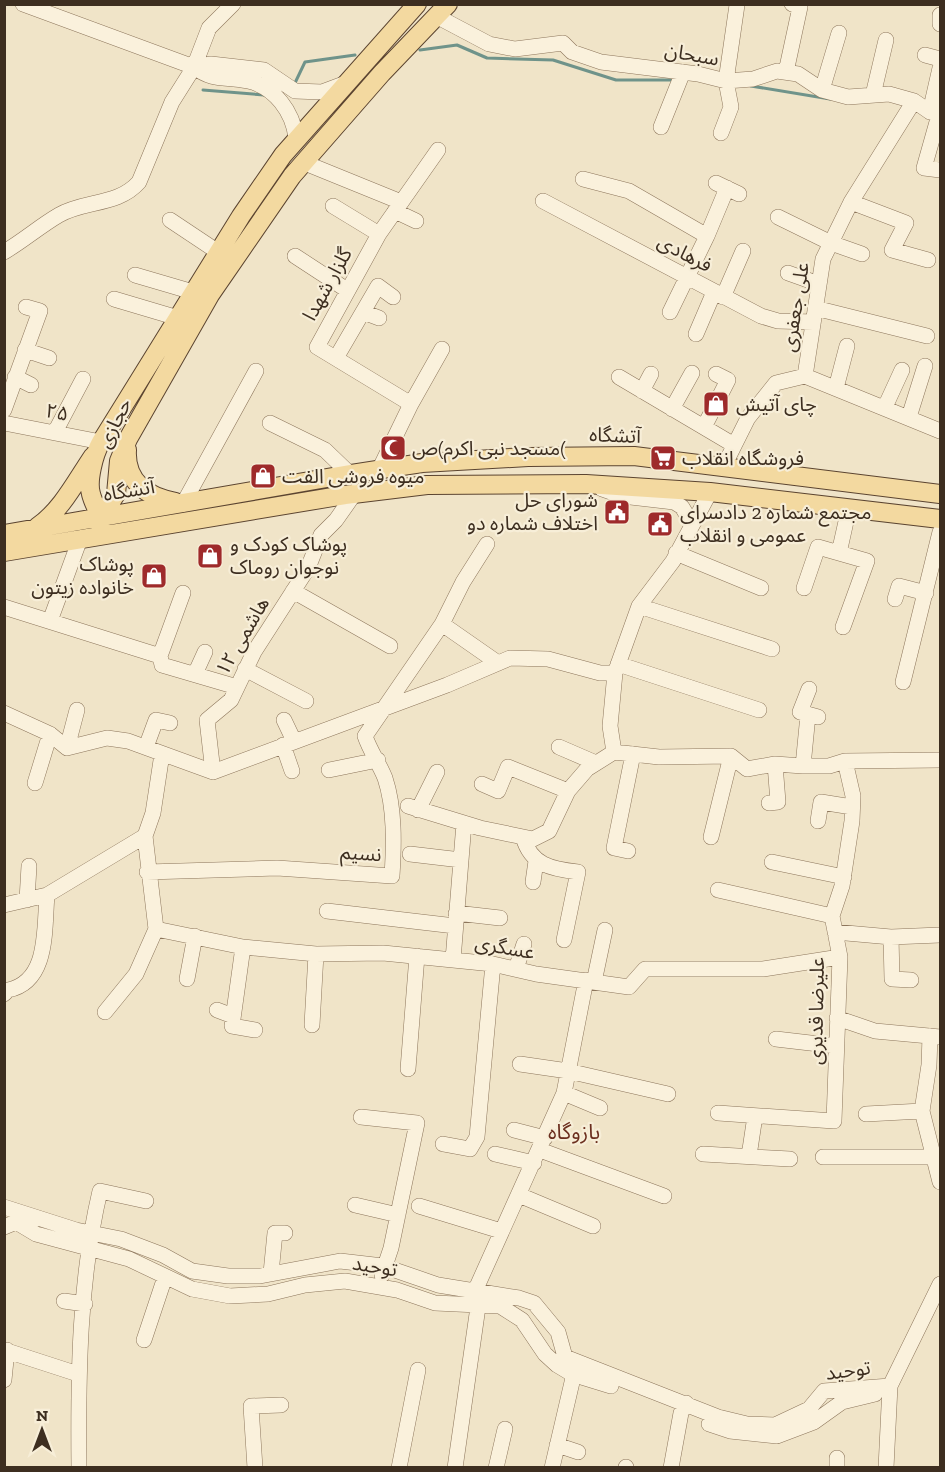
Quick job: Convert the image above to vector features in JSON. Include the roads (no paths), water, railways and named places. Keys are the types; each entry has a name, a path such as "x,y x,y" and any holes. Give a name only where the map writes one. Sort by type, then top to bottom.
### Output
{"main road":[{"name":"حجازی","path":"101,516 116,494 119,460 178,318 193,292 296,138 417,4"},
{"name":"حجازی","path":"101,516 90,493 97,449 153,376 292,176 382,73 443,10"},
{"path":"133,429 126,460 134,481 146,493 183,504"},
{"path":"34,529 47,520 61,504 97,449"},
{"name":"آتشگاه","path":"4,534 350,474 422,464 590,455 634,456 940,494"},
{"path":"666,491 673,462"},
{"name":"آتشگاه","path":"4,552 354,494 427,485 586,484 666,491 710,492 940,519"},
{"path":"101,516 103,535"}],"street":[{"path":"23,4 194,67 208,77 249,81 275,94 294,122 296,138"},
{"path":"4,252 61,214 117,198 132,190 140,182 172,102 194,67 209,28 233,4"},
{"path":"792,4 800,7 786,72 798,74 822,90 848,97 889,94 910,107 937,117"},
{"path":"721,133 731,107 726,81 737,5"},
{"name":"سبحان","path":"443,10 489,44 516,49 563,43 572,52 601,62 684,72 726,81 753,79 777,70 786,72"},
{"path":"940,15 940,24"},
{"path":"822,90 839,33"},
{"path":"873,95 886,40"},
{"path":"926,54 940,59"},
{"path":"194,67 212,64 264,70 295,91 322,92 346,83"},
{"path":"940,68 937,117 924,168 940,170"},
{"path":"661,127 684,72"},
{"name":"علی جعفری","path":"723,468 748,418 776,383 805,376 823,259 851,201 910,107"},
{"name":"گلزار شهدا","path":"411,404 317,347 379,234 438,150"},
{"path":"305,163 398,206 416,221"},
{"path":"583,179 629,191 706,236"},
{"path":"670,312 727,188"},
{"name":"فرهادی","path":"543,201 687,279 761,316 778,321 814,315 927,336"},
{"path":"851,201 906,224 891,250 928,260"},
{"path":"333,206 379,234"},
{"path":"778,217 831,243 862,254"},
{"path":"170,220 218,252"},
{"path":"696,334 743,251"},
{"path":"295,256 348,290"},
{"path":"788,273 819,284"},
{"path":"135,275 193,292"},
{"path":"336,358 378,285 393,297"},
{"path":"114,299 178,318"},
{"path":"4,410 40,310 26,307"},
{"path":"363,312 379,318"},
{"path":"836,388 847,346"},
{"path":"379,470 411,404 442,349"},
{"path":"25,350 49,358"},
{"path":"909,417 926,366"},
{"path":"885,407 902,370"},
{"path":"183,504 256,371"},
{"path":"672,409 692,373"},
{"path":"642,391 651,374"},
{"path":"704,427 728,380 716,374"},
{"path":"805,376 940,431"},
{"path":"15,377 31,385"},
{"path":"619,377 734,445"},
{"path":"55,432 83,379"},
{"name":"۲۵","path":"4,423 55,432 97,449"},
{"path":"270,423 325,450 350,474"},
{"path":"586,484 622,495 674,502 682,507 692,524"},
{"path":"614,752 610,726 616,668 639,606 673,561 710,492"},
{"name":"۱۲ هاشمی","path":"213,772 207,720 231,700 245,669 308,568 321,535 336,520 354,494"},
{"path":"839,553 849,508"},
{"path":"903,682 940,532"},
{"path":"50,621 80,539"},
{"path":"385,707 442,624 487,544"},
{"path":"804,588 818,547 867,561 843,627"},
{"path":"676,553 761,588"},
{"path":"895,599 899,586 926,593"},
{"path":"293,591 390,646"},
{"path":"183,593 160,656 162,665 237,687"},
{"path":"639,606 772,649"},
{"path":"4,607 160,656"},
{"path":"442,624 498,663"},
{"path":"195,674 205,652"},
{"path":"67,748 107,738 146,747 213,772 510,658 548,659 600,673 616,668 759,710"},
{"path":"245,669 306,701"},
{"path":"803,766 813,716 800,712 809,690"},
{"name":"نسیم","path":"147,872 277,868 392,876 393,851 386,780 365,736 385,707"},
{"path":"67,748 77,710"},
{"path":"4,713 50,734 67,748"},
{"path":"146,747 156,720 170,723"},
{"path":"284,720 292,771"},
{"path":"35,783 50,734"},
{"path":"559,747 596,763"},
{"path":"437,772 413,808 533,839 549,831 568,791 587,769 614,752 659,757 731,756 747,768 775,764 829,766 845,761 940,760"},
{"path":"105,1012 136,974 156,929 147,872 145,836 153,813 162,754"},
{"path":"628,851 614,848 633,754"},
{"path":"711,837 731,756"},
{"path":"329,770 378,760"},
{"name":"علیرضا قدیری","path":"755,1116 834,1121 840,957 832,916 844,877 852,807 845,761"},
{"path":"769,803 778,802 775,764"},
{"path":"482,784 498,791 508,767 568,791"},
{"path":"818,821 821,802 852,807"},
{"path":"453,960 464,823"},
{"path":"4,905 47,896 145,836"},
{"path":"524,837 527,852 536,861 563,870 578,872 564,940"},
{"path":"410,854 461,860"},
{"path":"533,882 536,861"},
{"path":"772,862 844,877"},
{"path":"27,900 29,866"},
{"path":"718,890 832,916"},
{"path":"4,994 8,990 20,987 34,976 39,962 47,896"},
{"path":"327,911 456,920 500,918"},
{"name":"عسگری","path":"156,929 243,947 316,954 383,953 417,956 493,964 629,987 645,969 763,969 840,957"},
{"path":"455,1467 478,1307 474,1292 564,1094 590,981 605,930"},
{"path":"835,932 891,937 940,935"},
{"path":"188,979 195,936"},
{"path":"891,937 892,979 911,980"},
{"path":"516,969 524,944"},
{"path":"243,947 232,1026 255,1030"},
{"path":"312,1024 316,954"},
{"path":"408,1069 417,956"},
{"path":"443,1144 470,1149 477,1137 493,964"},
{"path":"217,1010 233,1016"},
{"path":"837,1018 875,1031 935,1036 922,1111 933,1135 933,1157 940,1182"},
{"path":"776,1040 836,1046"},
{"path":"520,1064 568,1071 668,1094"},
{"path":"564,1094 600,1108"},
{"path":"866,1114 922,1111"},
{"path":"718,1113 755,1116 749,1156"},
{"path":"361,1117 417,1123 391,1248 384,1266 380,1287"},
{"path":"514,1130 540,1150 664,1196"},
{"path":"495,1154 540,1150"},
{"path":"703,1154 790,1159"},
{"path":"823,1157 933,1157"},
{"path":"78,1467 78,1374 90,1240 100,1191 146,1201"},
{"path":"519,1195 593,1226"},
{"path":"356,1205 398,1215"},
{"path":"419,1206 501,1230"},
{"name":"توحید","path":"4,1207 90,1240 192,1289 230,1296 268,1294 305,1285 345,1281 380,1287 435,1303 478,1307 500,1306 522,1320 545,1354 610,1385 684,1408 730,1431 776,1430 812,1415 824,1391 890,1386"},
{"name":"توحید","path":"5,1227 16,1222 36,1234 90,1240 121,1239 153,1251 192,1271 228,1276 271,1274 340,1261 384,1266 392,1271 438,1285 534,1303 558,1332 565,1357 575,1368"},
{"path":"271,1274 274,1233 285,1233"},
{"path":"148,1268 153,1251"},
{"path":"144,1340 165,1277"},
{"path":"886,1467 890,1386 940,1284"},
{"path":"64,1301 85,1304"},
{"path":"4,1380 6,1350 78,1374"},
{"path":"552,1467 575,1368"},
{"path":"399,1467 418,1370"},
{"path":"255,1467 251,1406 281,1405"},
{"path":"671,1467 684,1408"},
{"path":"496,1467 505,1429"},
{"path":"557,1444 578,1452"}],"waterway":[{"path":"420,50 457,45 487,58 553,60 616,80 676,80"},
{"path":"294,85 305,62 355,55"},
{"path":"751,86 830,99"},
{"path":"203,90 264,95"}],"place":[{"name":"چای آتیش","path":"716,404"},
{"name":"مسجد نبی اکرم)ص(","path":"393,448"},
{"name":"فروشگاه انقلاب","path":"663,458"},
{"name":"میوه فروشی الفت","path":"263,476"},
{"name":"شورای حل اختلاف شماره دو","path":"617,512"},
{"name":"مجتمع شماره 2 دادسرای عمومی و انقلاب","path":"660,524"},
{"name":"پوشاک کودک و نوجوان روماک","path":"210,556"},
{"name":"پوشاک خانواده زیتون","path":"154,576"}],"district":[{"name":"بازوگاه","path":"574,1132"}]}
